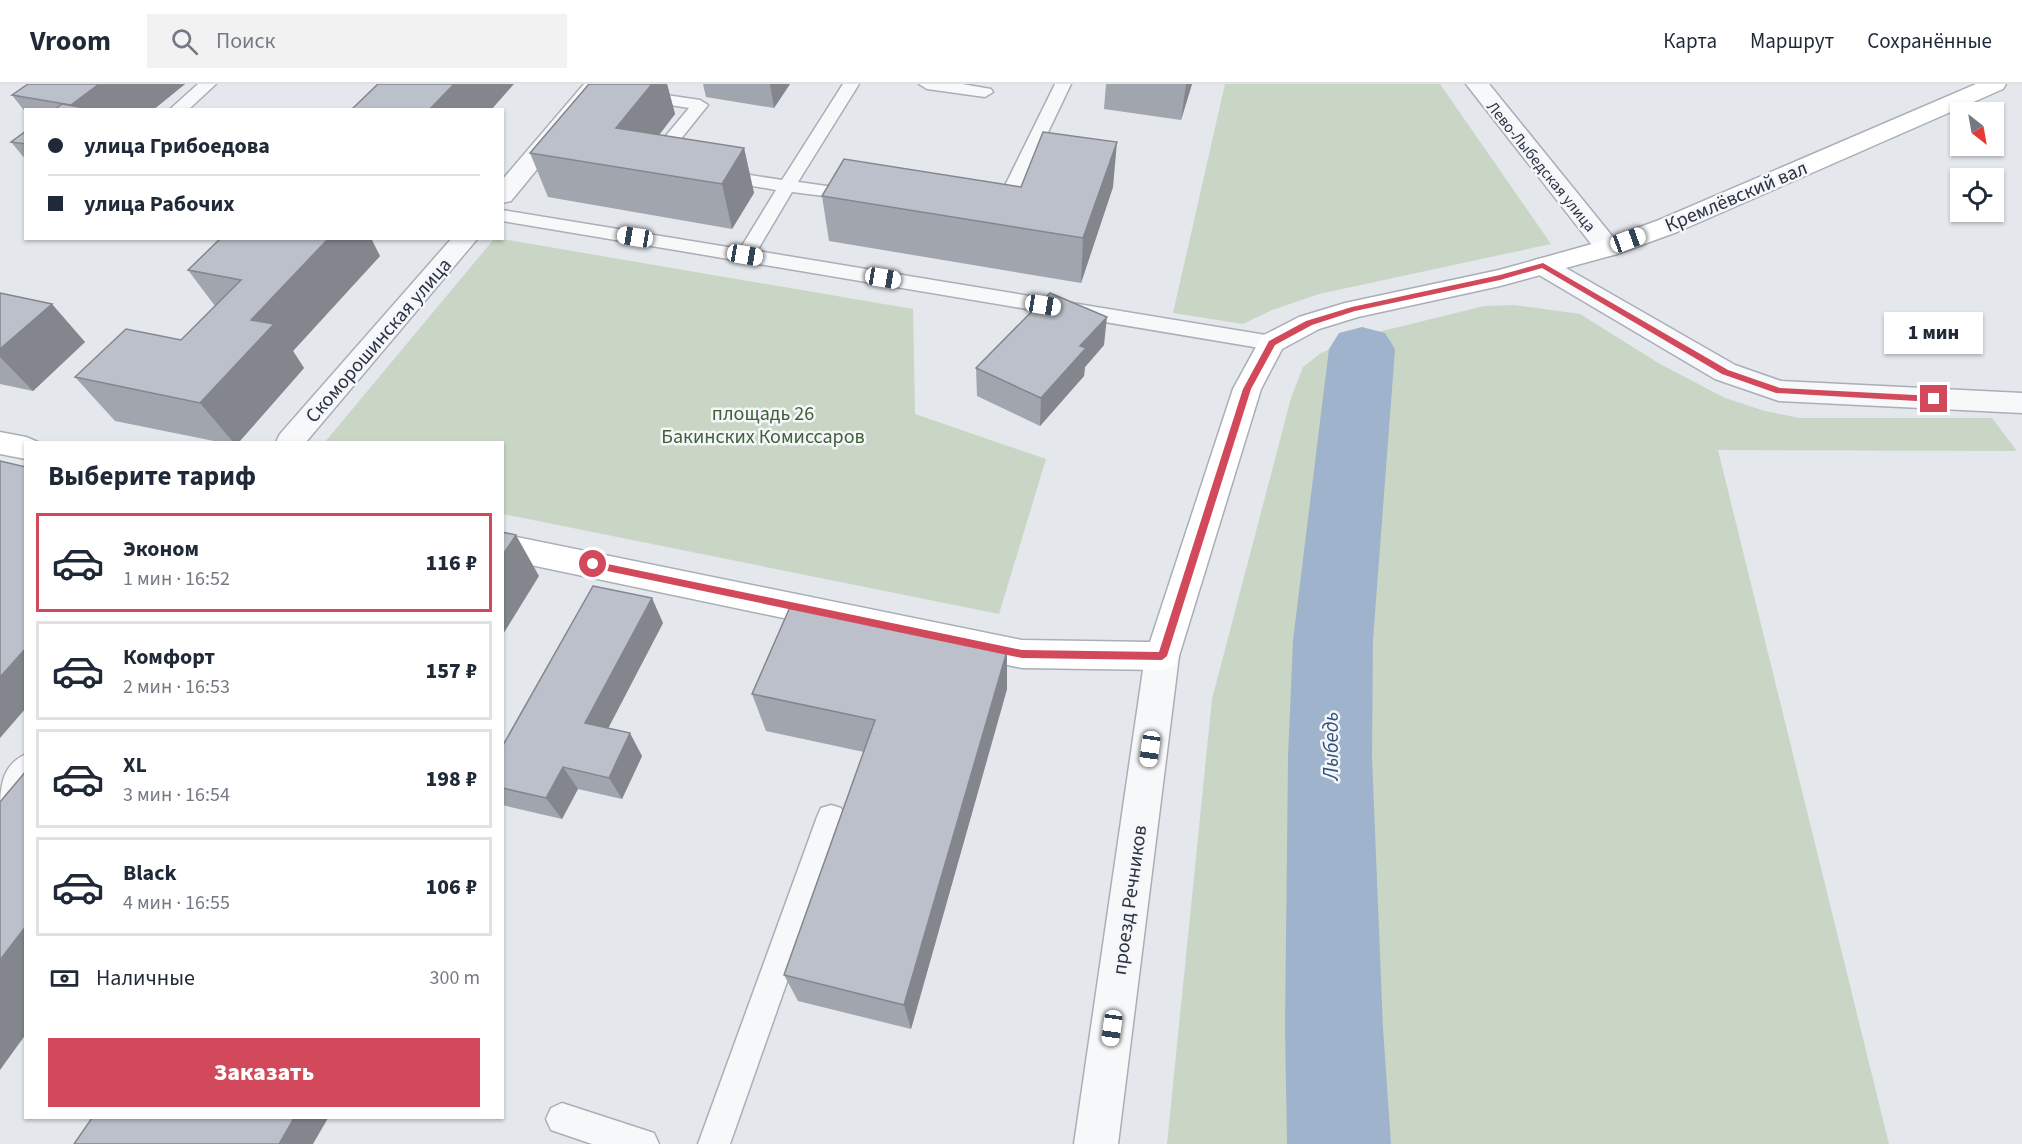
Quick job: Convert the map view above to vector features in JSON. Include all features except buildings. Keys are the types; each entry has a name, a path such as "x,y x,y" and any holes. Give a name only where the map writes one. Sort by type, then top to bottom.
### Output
{"main road":[{"name":"Кремлёвский вал","path":"1272,343 1309,323 1354,309 1500,278 1608,248 1668,226 1995,84"},
{"path":"504,546 1022,654 1162,656 1247,389 1272,343"},
{"path":"0,443 24,448"}],"street":[{"name":"Лево-Лыбедская улица","path":"1477,84 1608,248"},
{"path":"504,194 607,90"},
{"name":"Скоморошинская улица","path":"292,441 464,240"},
{"path":"1543,266 1725,372 1779,391 2022,403"},
{"name":"проезд Речников","path":"1096,1144 1162,656"},
{"path":"0,802 24,772"}],"lane":[{"path":"179,108 208,84"},
{"path":"745,255 851,84"},
{"path":"927,84 985,92"},
{"path":"977,211 1001,214 1063,84"},
{"path":"607,90 700,105 651,165 674,168"},
{"path":"696,172 871,197"},
{"path":"504,214 1272,343"},
{"path":"714,1144 831,816"},
{"path":"562,1119 643,1144"}],"green space":[{"path":"1225,84 1440,84 1551,244 1319,294 1272,310 1243,324 1173,313"},
{"name":"площадь 26 Бакинских Комиссаров","path":"504,239 913,309 915,414 1046,459 999,614 504,514 504,441 326,441 493,240"},
{"path":"1514,305 1580,314 1660,364 1725,398 1765,411 1800,418 1992,418 2017,451 1718,450 1889,1144 1167,1144 1212,699 1291,398 1303,367 1321,353 1358,337 1484,306"}],"waterway":[{"name":"Лыбедь","path":"1339,1144 1334,1028 1330,757 1333,640 1362,349"}],"route":[{"path":"593,564 1022,654 1162,656 1247,389 1272,343 1309,323 1354,309 1500,278 1543,266 1725,372 1779,391 1934,399"}]}
